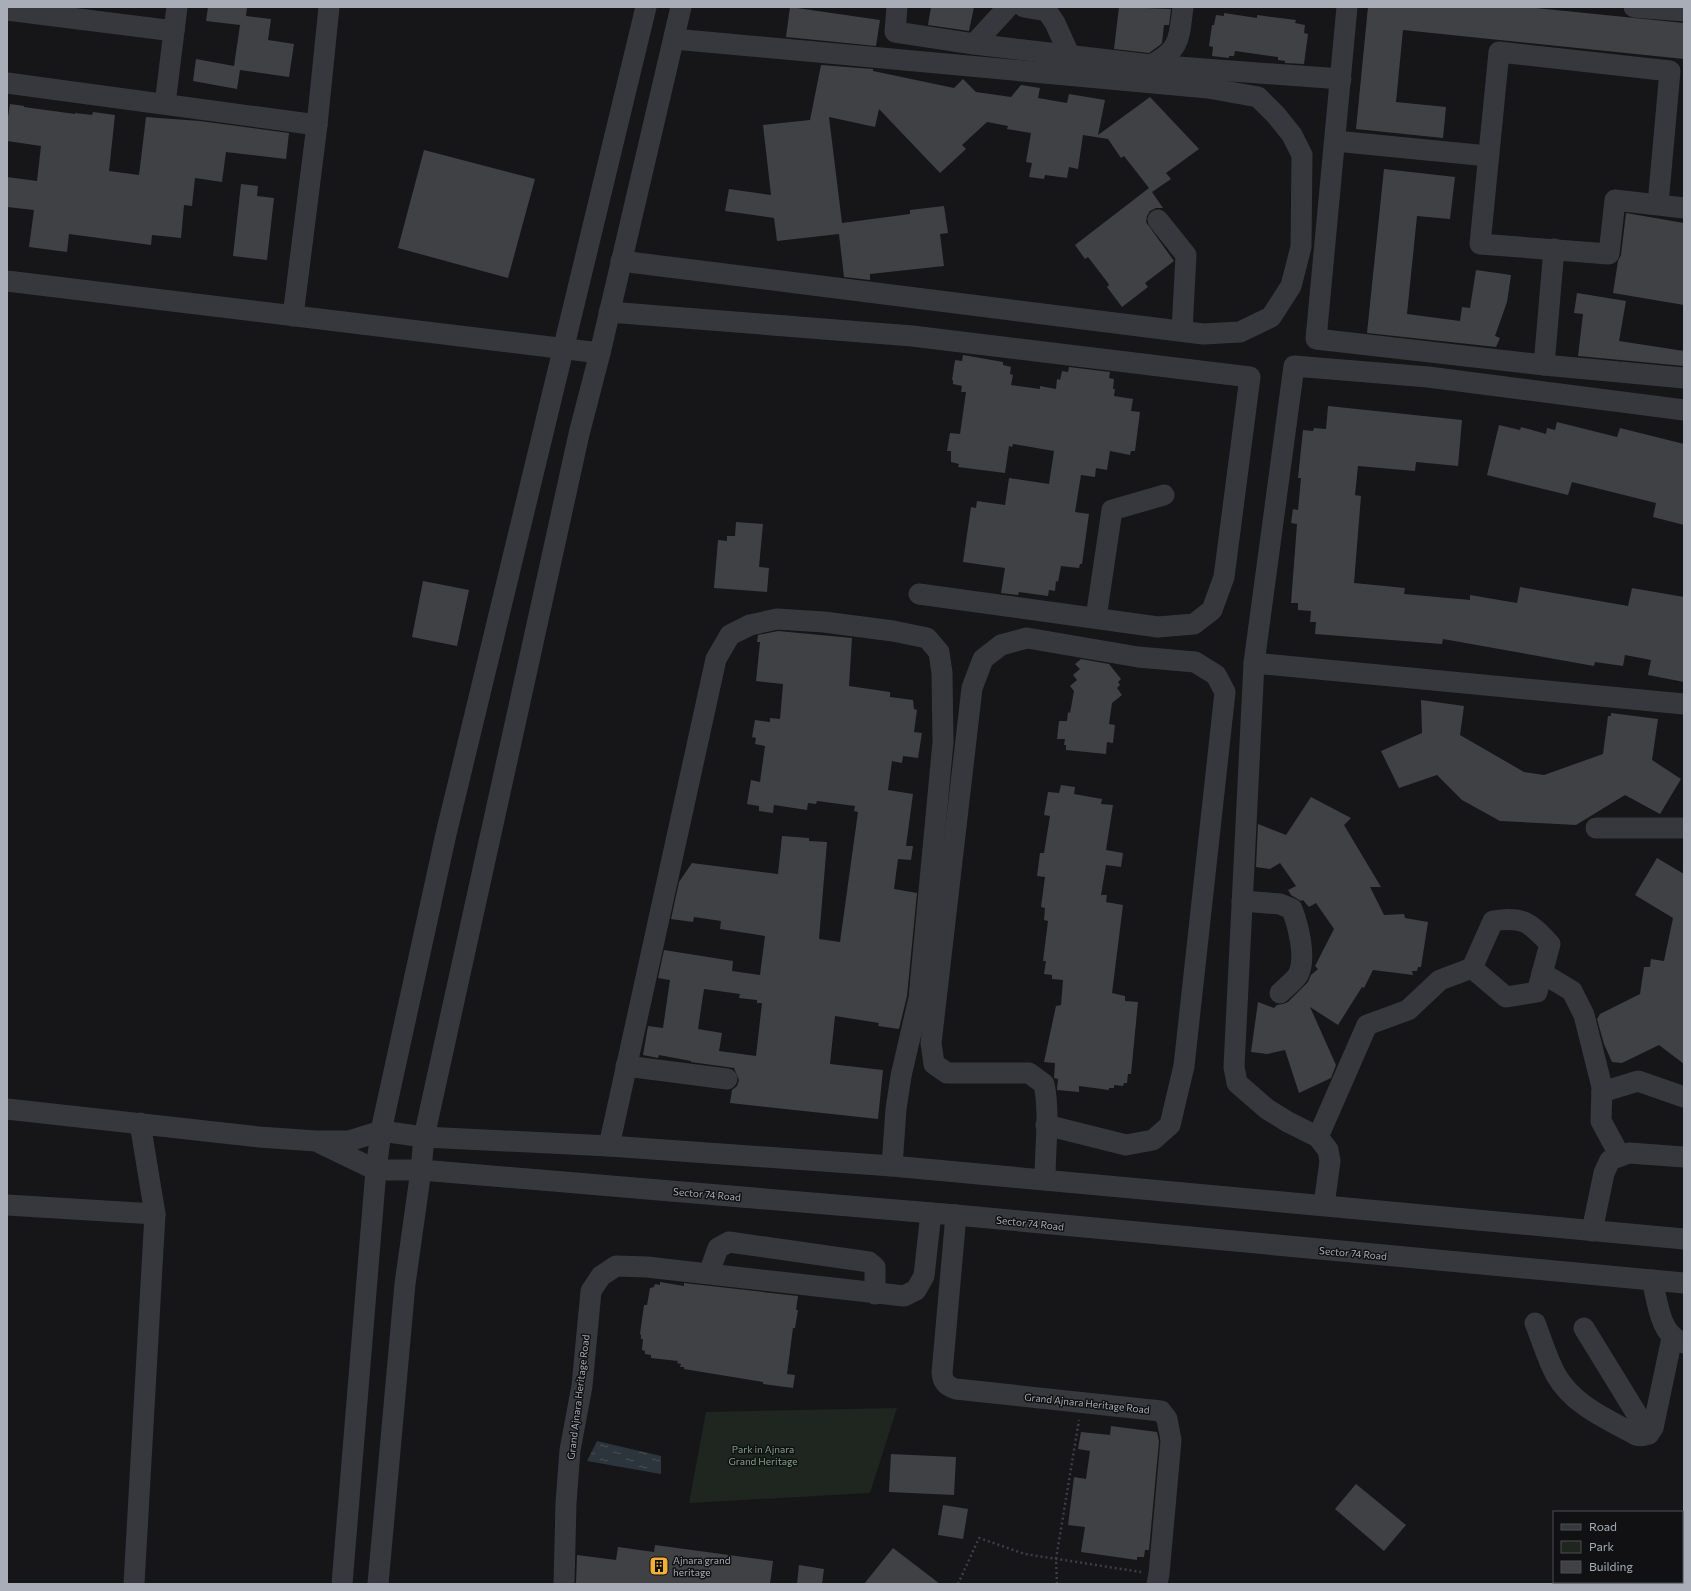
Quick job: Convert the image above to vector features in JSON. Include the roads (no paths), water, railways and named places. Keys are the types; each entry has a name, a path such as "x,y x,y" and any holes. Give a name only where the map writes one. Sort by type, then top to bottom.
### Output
{"street":[{"path":"165,104 177,7"},
{"path":"293,316 317,125 329,7"},
{"path":"342,1584 376,1170 381,1131 392,1072 446,834 646,7"},
{"path":"378,1584 405,1284 421,1170 424,1137 579,434 600,353 681,7"},
{"path":"897,7 895,32 974,44 1151,65 1341,79"},
{"path":"974,44 1008,7"},
{"path":"1024,7 1047,10 1055,22 1070,56"},
{"path":"1151,65 1165,58 1174,49 1179,39 1183,7"},
{"path":"1347,7 1316,339 1544,365 1684,378"},
{"path":"1634,7 1684,11"},
{"path":"7,10 174,31"},
{"path":"621,261 1203,334 1240,332 1271,318 1291,286 1301,247 1302,155 1292,135 1276,115 1258,97 1201,87 674,39"},
{"path":"1658,204 1670,71 1499,52 1480,244 1609,254 1615,200 1684,208"},
{"path":"7,83 317,125"},
{"path":"1335,141 1488,156"},
{"path":"1158,220 1186,255 1182,331"},
{"path":"1544,365 1554,249"},
{"path":"7,281 600,353"},
{"path":"609,312 912,336 1250,377 1224,577 1212,610 1194,624 1158,626 919,594"},
{"path":"1324,1205 1330,1161 1328,1150 1318,1137 1288,1122 1267,1109 1238,1083 1234,1067 1254,663 1294,366 1428,377 1684,410"},
{"path":"1096,618 1112,510 1164,495"},
{"path":"609,1146 716,659 730,635 750,625 777,619 824,622 885,630 927,638 939,652 942,673 943,742 919,998 898,1096 892,1166"},
{"path":"1045,1179 1046,1125 1047,1098 1044,1084 1029,1073 947,1073 934,1064 932,1043 972,688 983,660 1000,645 1027,638 1138,657 1195,662 1216,675 1224,692 1184,1066 1170,1125 1153,1140 1126,1144 1046,1125"},
{"path":"1254,663 1684,704"},
{"path":"1596,828 1684,828"},
{"path":"1242,901 1280,904 1292,909 1299,935 1301,960 1298,974 1280,993"},
{"path":"1318,1137 1367,1025 1408,1010 1440,980 1472,968 1493,921 1510,918 1532,925 1550,944 1537,992 1506,996 1472,968"},
{"path":"1542,973 1572,991 1584,1014 1602,1092 1601,1122 1620,1156"},
{"path":"626,1066 727,1079"},
{"path":"1602,1092 1638,1081 1684,1097"},
{"path":"7,1109 259,1137 316,1141 349,1141 381,1131 424,1137 609,1146 892,1166 1684,1239"},
{"path":"134,1584 155,1214 140,1123"},
{"path":"316,1141 376,1170"},
{"path":"1592,1231 1604,1173 1610,1160 1629,1153 1684,1157"},
{"name":"Sector 74 Road","path":"376,1170 421,1170 931,1213 1684,1283"},
{"path":"7,1205 155,1214"},
{"name":"Grand Ajnara Heritage Road","path":"564,1584 566,1503 570,1450 582,1386 591,1291 600,1276 616,1266 647,1267 709,1273 874,1294 904,1296 916,1290 924,1276 931,1213"},
{"name":"Grand Ajnara Heritage Road","path":"956,1216 942,1380 946,1384 956,1389 1161,1411 1167,1419 1172,1440 1158,1579"},
{"path":"709,1273 718,1248 728,1242 869,1262 875,1267 874,1294"},
{"path":"924,1276 950,1279"},
{"path":"1535,1323 1556,1375 1575,1399 1595,1414 1636,1435 1642,1436 1649,1434 1653,1428 1678,1340 1664,1328 1652,1280"},
{"path":"1584,1328 1649,1434"}],"water":[{"path":"597,1441 661,1456 661,1474 587,1461"}],"place":[{"name":"Ajnara grand heritage","path":"659,1566"}],"park label":[{"name":"Park in Ajnara Grand Heritage","path":"763,1454"}]}
